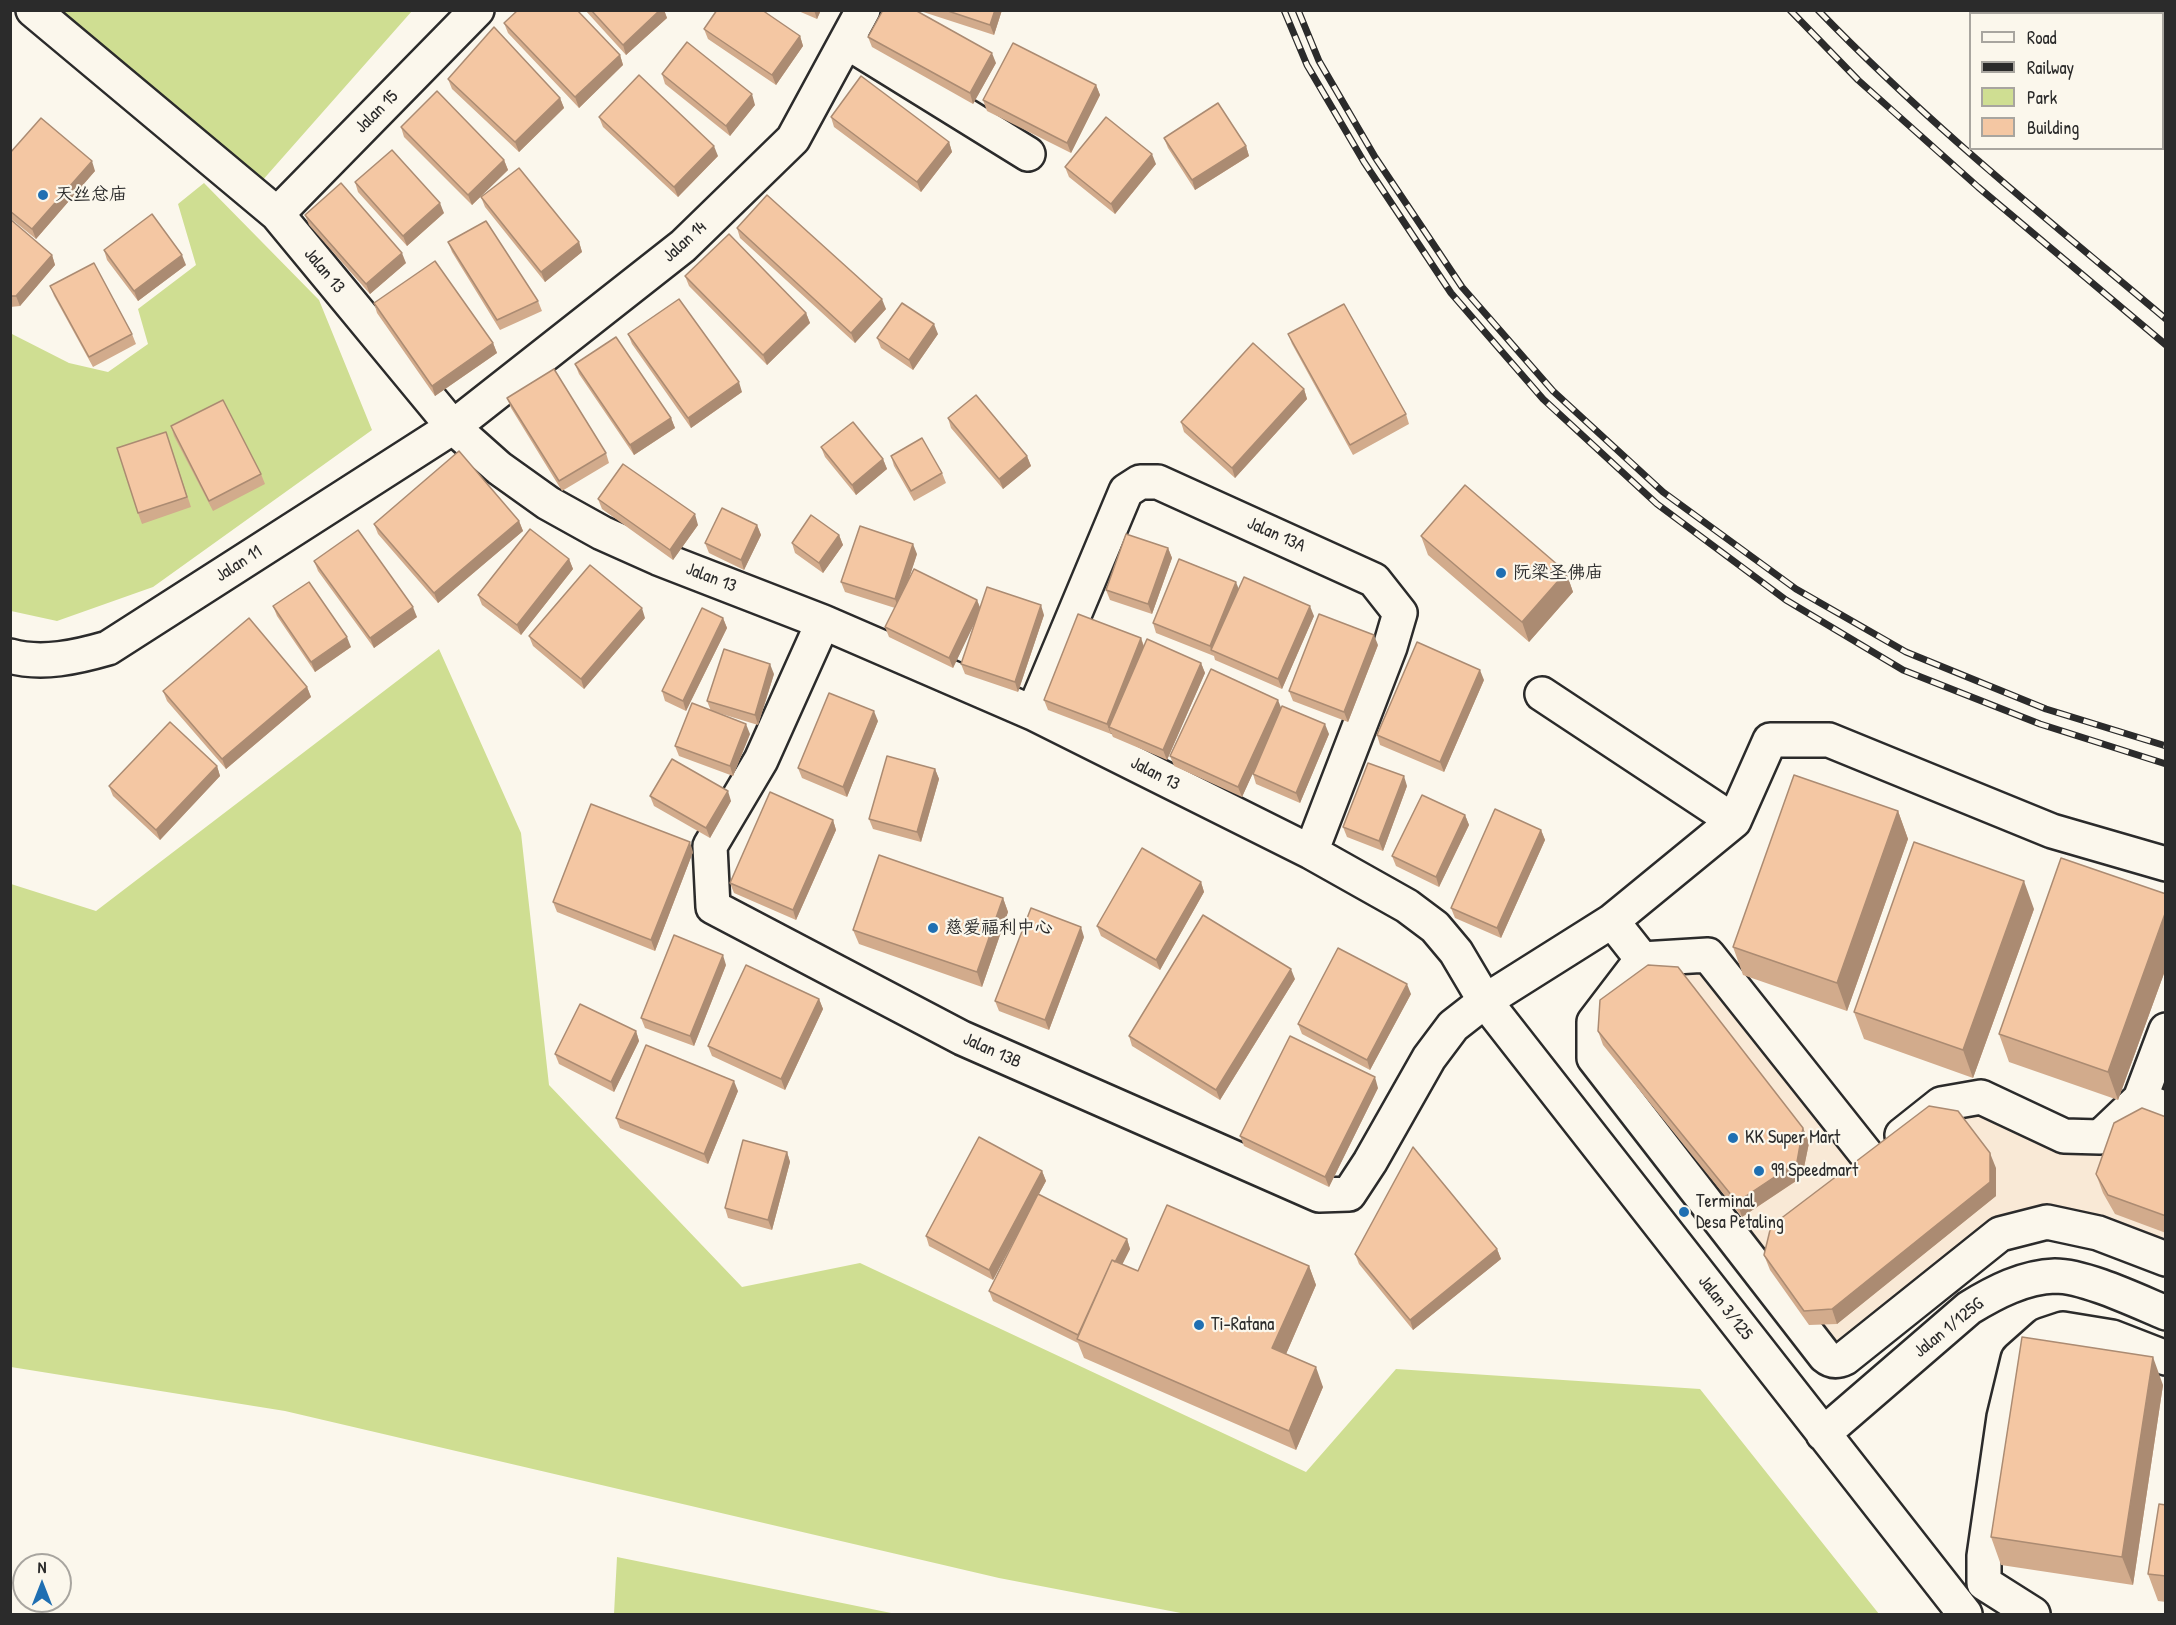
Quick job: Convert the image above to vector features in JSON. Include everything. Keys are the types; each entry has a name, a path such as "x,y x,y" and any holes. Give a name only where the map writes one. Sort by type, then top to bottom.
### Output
{"street":[{"name":"Jalan 13","path":"33,10 277,214 453,427 499,468 548,503 658,558 823,622 1033,713 1311,852 1407,906 1435,927 1456,952 1485,1001"},
{"name":"Jalan 15","path":"277,214 477,10"},
{"name":"Jalan 14","path":"453,427 683,246 793,139 863,10"},
{"path":"847,42 1028,154"},
{"name":"Jalan 11","path":"10,656 54,660 82,656 108,648 453,427"},
{"name":"Jalan 13A","path":"1033,713 1126,491 1140,482 1158,482 1374,580 1400,613 1390,647 1311,852"},
{"name":"Jalan 13B","path":"823,622 761,760 710,846 713,907 962,1038 1319,1195 1349,1194 1370,1162 1429,1058 1453,1026 1485,1001"},
{"path":"1542,694 1734,820"},
{"path":"1485,1001 1612,921 1734,820 1770,740 1829,740 2052,831 2166,864"},
{"path":"1612,921 1642,959"},
{"path":"1870,1159 1708,955 1642,959 1594,1022 1594,1058 1825,1356 1831,1360 1838,1362 1845,1359 2000,1234 2047,1222 2098,1233 2166,1259"},
{"name":"Jalan 3/125","path":"1485,1001 1965,1614"},
{"path":"1844,1180 1941,1104 1981,1096 2064,1136 2100,1137 2153,1104 2166,1030"},
{"path":"1746,1255 1773,1234"},
{"name":"Jalan 1/125G","path":"1823,1434 1969,1308 1993,1293 2023,1282 2056,1276 2091,1283 2166,1313"},
{"path":"2033,1614 1984,1583 1984,1556 2003,1429 2018,1359 2045,1335 2063,1329 2112,1337 2166,1358"}],"shaded area":[{"path":"2165,11 2165,106 2164,12 2050,12"},
{"path":"1703,967 1864,1170 1942,1111 1981,1107 2062,1147 2165,1122 2165,1248 2048,1212 1836,1353 1600,1056 1641,971"}],"green space":[{"path":"61,11 412,11 261,182"},
{"path":"204,183 319,300 372,430 153,587 57,621 11,611 10,333 69,363 108,372 148,344 138,309 196,265 178,204"},
{"path":"439,649 521,833 549,1085 742,1287 860,1263 1306,1472 1396,1369 1700,1389 1879,1614 1186,1614 999,1578 285,1411 11,1367 11,884 96,911"},
{"path":"617,1557 896,1614 614,1614"}],"building":[{"path":"518,10 577,10 620,55 575,97 504,23"},
{"path":"591,10 660,10 623,45"},
{"path":"717,10 762,10 800,36 772,75 704,29"},
{"path":"883,10 915,10 992,53 970,93 868,37"},
{"path":"945,10 995,10 990,25"},
{"path":"494,27 560,98 515,142 448,79"},
{"path":"687,42 752,94 726,126 662,74"},
{"path":"1013,43 1096,85 1067,143 983,100"},
{"path":"639,75 714,146 674,187 599,117"},
{"path":"861,76 949,142 917,182 831,117"},
{"path":"437,91 504,160 468,195 401,127"},
{"path":"1218,103 1246,146 1192,180 1164,138"},
{"path":"1106,117 1152,154 1111,204 1065,167"},
{"name":"天丝总庙","path":"41,118 92,161 32,229 10,211 10,153"},
{"path":"392,150 440,203 403,236 355,182"},
{"path":"519,168 579,242 541,272 481,197"},
{"path":"341,183 402,253 366,284 305,215"},
{"path":"767,195 882,299 851,333 737,228"},
{"path":"152,214 182,255 134,291 104,250"},
{"path":"10,219 52,255 16,296 10,296"},
{"path":"486,221 538,301 497,320 448,242"},
{"path":"729,234 806,313 763,355 685,276"},
{"path":"435,261 493,343 432,386 374,303"},
{"path":"94,263 132,334 89,357 50,286"},
{"path":"679,299 739,382 688,418 628,334"},
{"path":"902,303 934,324 909,360 877,338"},
{"path":"1344,304 1406,414 1350,445 1288,334"},
{"path":"616,337 671,418 630,445 575,364"},
{"path":"1253,343 1304,389 1232,468 1181,422"},
{"path":"554,369 606,453 559,481 507,398"},
{"path":"976,395 1027,456 999,479 948,418"},
{"path":"223,400 261,474 209,501 171,426"},
{"path":"853,422 883,459 852,485 821,447"},
{"path":"166,432 187,497 138,513 117,448"},
{"path":"922,438 942,473 911,491 891,456"},
{"path":"459,451 519,521 434,593 374,524"},
{"path":"623,464 695,514 670,550 598,499"},
{"name":"阮梁圣佛庙","path":"1465,485 1566,572 1522,622 1421,536"},
{"path":"722,508 757,525 741,560 705,543"},
{"path":"811,515 839,535 819,563 792,543"},
{"path":"860,526 913,544 895,599 841,582"},
{"path":"530,529 569,559 517,625 478,595"},
{"path":"358,530 413,607 370,638 314,561"},
{"path":"1126,534 1168,548 1148,604 1106,590"},
{"path":"1179,559 1236,582 1210,646 1153,623"},
{"path":"590,565 642,608 581,679 529,636"},
{"path":"914,569 977,600 949,658 885,627"},
{"path":"1244,577 1310,606 1278,679 1211,650"},
{"path":"309,582 347,637 311,662 273,606"},
{"path":"987,587 1041,605 1015,682 961,664"},
{"path":"702,608 723,618 683,701 662,691"},
{"path":"1078,614 1141,638 1107,724 1044,700"},
{"path":"1319,614 1374,635 1344,712 1289,691"},
{"path":"249,618 307,687 222,759 163,691"},
{"path":"1147,639 1201,663 1163,750 1109,727"},
{"path":"1417,642 1480,670 1440,762 1377,735"},
{"path":"724,649 770,664 755,715 707,701"},
{"path":"1211,669 1278,700 1238,787 1170,756"},
{"path":"829,693 874,711 843,787 798,768"},
{"path":"692,703 746,724 730,766 675,746"},
{"path":"1282,706 1325,724 1296,793 1253,774"},
{"path":"170,722 217,766 156,830 109,786"},
{"path":"887,756 935,769 917,832 869,819"},
{"path":"672,759 728,791 706,828 650,796"},
{"path":"1368,763 1404,776 1379,841 1343,827"},
{"path":"1794,775 1898,811 1837,983 1733,947"},
{"path":"770,792 833,820 793,910 730,883"},
{"path":"1422,795 1465,815 1436,877 1392,856"},
{"path":"591,804 690,842 651,940 553,902"},
{"path":"1495,809 1541,830 1497,928 1451,908"},
{"path":"1914,842 2024,881 1963,1050 1854,1012"},
{"path":"1142,848 1201,882 1156,960 1097,926"},
{"name":"慈爱福利中心","path":"879,855 1003,898 977,972 853,930"},
{"path":"2061,858 2166,894 2166,911 2108,1072 1999,1034"},
{"path":"1031,908 1081,927 1045,1020 995,1001"},
{"path":"1203,915 1291,969 1216,1090 1129,1036"},
{"path":"674,935 723,955 690,1036 641,1018"},
{"path":"1338,948 1407,984 1367,1060 1298,1024"},
{"path":"746,965 819,999 781,1079 708,1046"},
{"path":"1648,965 1678,967 1803,1128 1797,1162 1737,1202 1598,1031 1600,1000"},
{"path":"580,1004 636,1031 611,1082 555,1054"},
{"path":"1290,1036 1375,1077 1325,1177 1240,1136"},
{"path":"646,1045 734,1081 704,1154 616,1118"},
{"path":"1929,1106 1958,1111 1990,1153 1990,1182 1832,1309 1804,1311 1764,1255 1771,1226"},
{"path":"2142,1108 2166,1117 2166,1216 2108,1195 2096,1174 2114,1123"},
{"path":"979,1137 1042,1171 989,1270 926,1236"},
{"path":"743,1140 787,1152 768,1220 725,1208"},
{"path":"1413,1147 1497,1249 1410,1320 1355,1254"},
{"path":"1038,1194 1127,1239 1115,1262 1112,1260 1078,1335 989,1291"},
{"name":"Ti-Ratana","path":"1167,1205 1309,1266 1272,1348 1316,1367 1289,1431 1077,1339 1112,1260 1138,1271"},
{"path":"2022,1337 2153,1357 2122,1557 1991,1537"},
{"path":"2159,1504 2166,1505 2166,1576 2148,1574"}],"railway":[{"path":"1284,10 1307,65 1364,162 1451,293 1543,399 1657,504 1786,600 1903,670 2040,724 2166,764"},
{"path":"1298,10 1319,61 1375,157 1462,287 1553,391 1663,492 1796,589 1906,652 2046,709 2166,746"},
{"path":"1790,10 1858,80 1978,187 2166,345"},
{"path":"1818,10 1944,131 2166,319"}],"place":[{"name":"天丝总庙","path":"43,195"},
{"name":"阮梁圣佛庙","path":"1501,573"},
{"name":"慈爱福利中心","path":"933,928"},
{"name":"KK Super Mart","path":"1733,1138"},
{"name":"99 Speedmart","path":"1759,1171"},
{"name":"Terminal Desa Petaling","path":"1684,1212"},
{"name":"Ti-Ratana","path":"1199,1325"}]}
